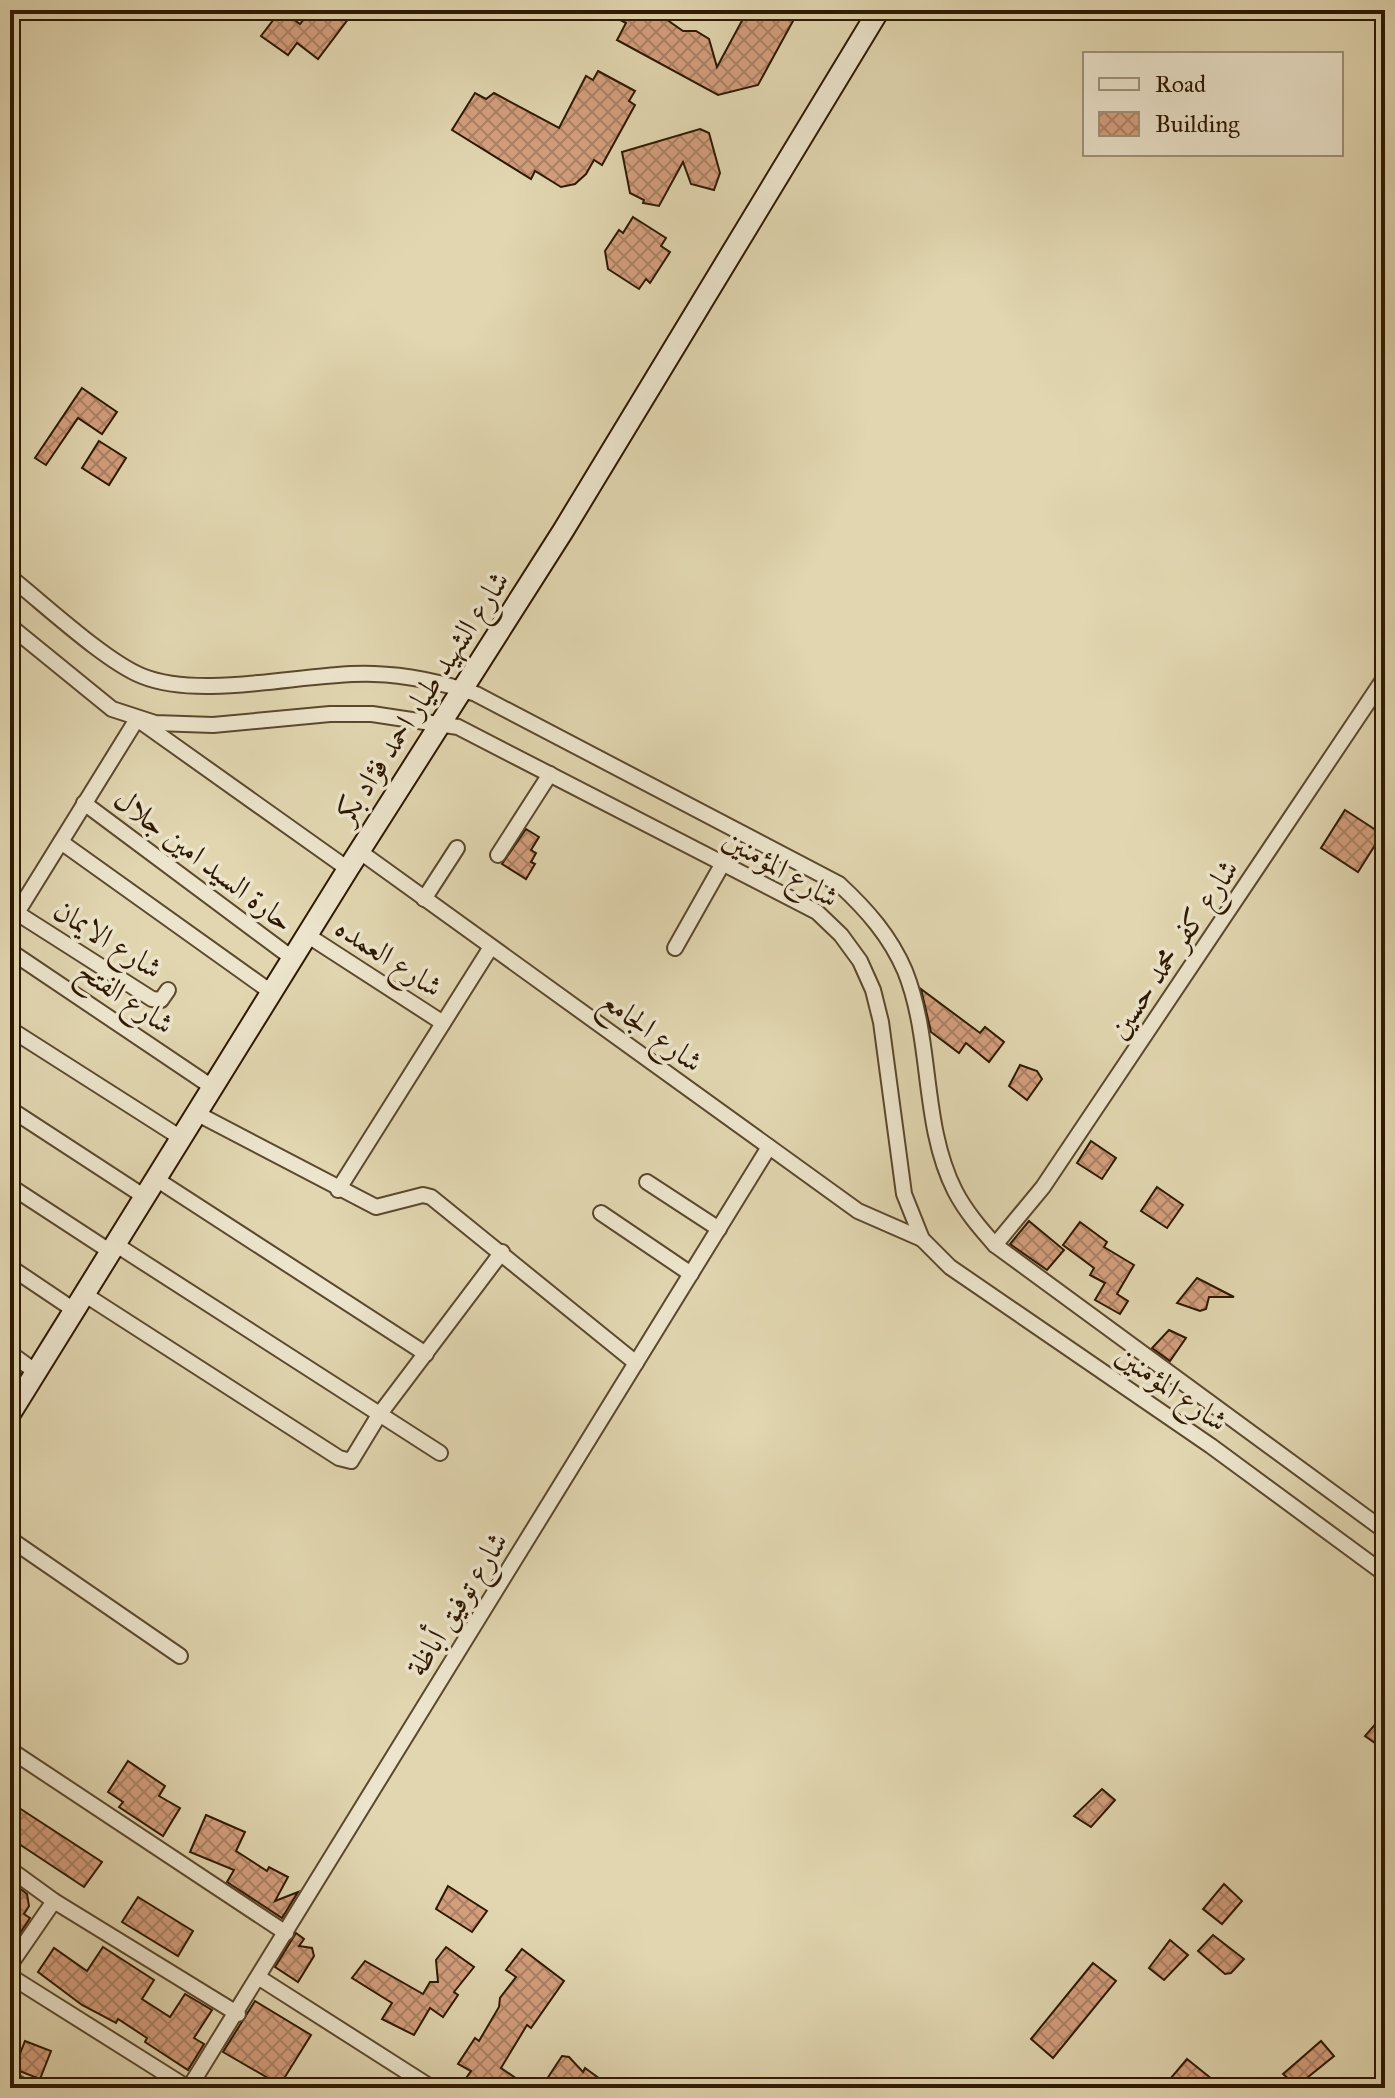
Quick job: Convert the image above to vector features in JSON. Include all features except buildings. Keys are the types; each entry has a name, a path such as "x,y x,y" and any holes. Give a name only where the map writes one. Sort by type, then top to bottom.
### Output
{"street":[{"name":"شارع الشهيد طيار احمد فؤاد بكر","path":"10,1414 353,860 463,689 879,10"},
{"name":"شارع المؤمنين","path":"10,577 121,664 143,677 173,683 208,684 374,674 463,689 839,884 867,910 889,939 905,973 915,1009 942,1159 961,1201 995,1245 1385,1531"},
{"name":"شارع المؤمنين","path":"10,626 112,709 137,719 181,726 372,714 442,722 550,774 817,912 841,935 860,961 873,990 881,1022 904,1194 922,1239 950,1267 1211,1446 1385,1574"},
{"name":"شارع كفر محمد حسين","path":"995,1245 1069,1150 1385,677"},
{"path":"14,919 137,719"},
{"name":"شارع الجامع","path":"137,719 353,860 424,899 858,1211 922,1239"},
{"path":"498,855 550,774"},
{"name":"حارة السيد امين جلال","path":"84,803 292,958"},
{"path":"61,842 271,992"},
{"path":"424,899 457,848"},
{"path":"675,948 723,863"},
{"name":"شارع الايمان","path":"14,919 152,999 161,1000 168,990"},
{"name":"شارع العمده","path":"307,935 443,1023"},
{"path":"338,1190 491,947"},
{"name":"شارع الفتح","path":"10,951 212,1087"},
{"path":"10,1029 181,1138"},
{"path":"10,1109 145,1197"},
{"path":"196,1113 338,1190 376,1207 423,1195 431,1197 636,1363"},
{"name":"شارع توفيق أباظة","path":"189,2088 238,2014 769,1147"},
{"path":"156,1179 426,1354"},
{"path":"647,1182 719,1229"},
{"path":"10,1186 440,1453"},
{"path":"601,1213 691,1274"},
{"path":"10,1267 79,1302 345,1460 354,1458 379,1415 502,1252"},
{"path":"10,1353 36,1372"},
{"path":"10,1539 180,1656"},
{"path":"10,1750 286,1933"},
{"path":"10,1869 54,1901 238,2014"},
{"path":"10,1965 54,1901"},
{"path":"10,1976 189,2088"},
{"path":"258,1977 432,2088"},
{"path":"10,2078 25,2088"}]}
